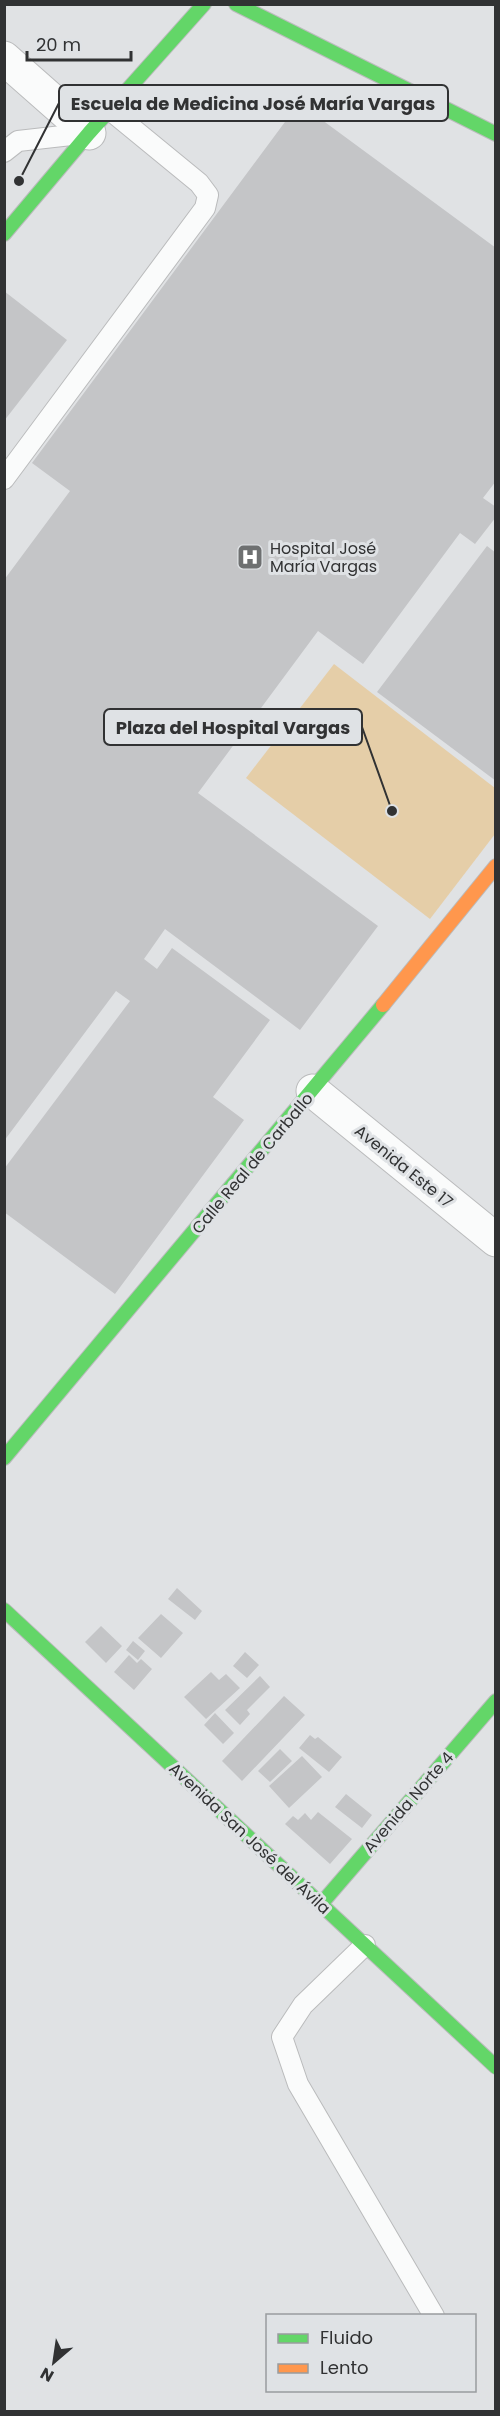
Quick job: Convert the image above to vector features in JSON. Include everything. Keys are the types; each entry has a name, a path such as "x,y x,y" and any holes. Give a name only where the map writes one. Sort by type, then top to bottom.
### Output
{"street":[{"path":"4,234 99,121 204,4"},
{"path":"236,4 495,134"},
{"path":"4,58 99,121"},
{"name":"Calle Real de Carballo","path":"4,1458 313,1091 495,866"},
{"name":"Avenida Este 17","path":"313,1091 495,1240"},
{"name":"Avenida San José del Ávila","path":"4,1610 495,2067"},
{"name":"Avenida Norte 4","path":"321,1904 495,1701"}],"lane":[{"path":"4,152 18,141 99,121 199,183 208,195 205,208 4,478"},
{"path":"365,1945 303,2005 282,2037 298,2084 433,2314"}],"shaded area":[{"path":"334,664 495,788 495,834 430,919 246,778"}],"building":[{"name":"Hospital José María Vargas","path":"299,103 496,248 496,481 483,498 496,507 496,517 475,544 460,533 363,664 318,631 198,793 378,926 300,1030 165,929 144,959 157,969 172,948 270,1020 213,1097 244,1120 115,1294 4,1212 4,1169 130,1001 116,991 4,1141 4,580 70,491 32,463"},
{"path":"4,291 67,340 4,421"},
{"path":"487,546 496,553 496,781 377,692"},
{"path":"177,1588 202,1611 195,1620 168,1599"},
{"path":"161,1614 183,1633 161,1658 138,1638"},
{"path":"101,1626 122,1646 106,1663 85,1642"},
{"path":"133,1641 145,1651 138,1660 126,1650"},
{"path":"245,1652 259,1665 247,1678 233,1666"},
{"path":"129,1655 137,1663 141,1659 152,1669 134,1690 114,1672"},
{"path":"211,1672 219,1680 226,1674 240,1688 206,1719 184,1697"},
{"path":"260,1676 270,1687 247,1710 250,1714 240,1725 225,1710"},
{"path":"284,1696 305,1715 242,1781 222,1761"},
{"path":"215,1713 234,1733 223,1744 204,1725"},
{"path":"310,1735 315,1739 318,1737 342,1757 329,1772 299,1748"},
{"path":"280,1749 292,1761 270,1782 258,1771"},
{"path":"302,1756 322,1777 289,1808 269,1786"},
{"path":"346,1794 372,1815 362,1828 335,1807"},
{"path":"318,1812 352,1839 330,1864 285,1824 293,1816 298,1820 305,1813 311,1820"}],"traffic: fast":[{"path":"4,234 89,133 204,4"},
{"path":"236,4 496,134"},
{"path":"4,1458 383,1005"},
{"path":"4,1610 496,2067"},
{"path":"321,1904 496,1701"}],"traffic: slow":[{"path":"383,1005 496,866"}],"place":[{"name":"Escuela de Medicina José María Vargas","path":"19,181"},
{"name":"Hospital José María Vargas","path":"250,557"},
{"name":"Plaza del Hospital Vargas","path":"392,811"}]}
